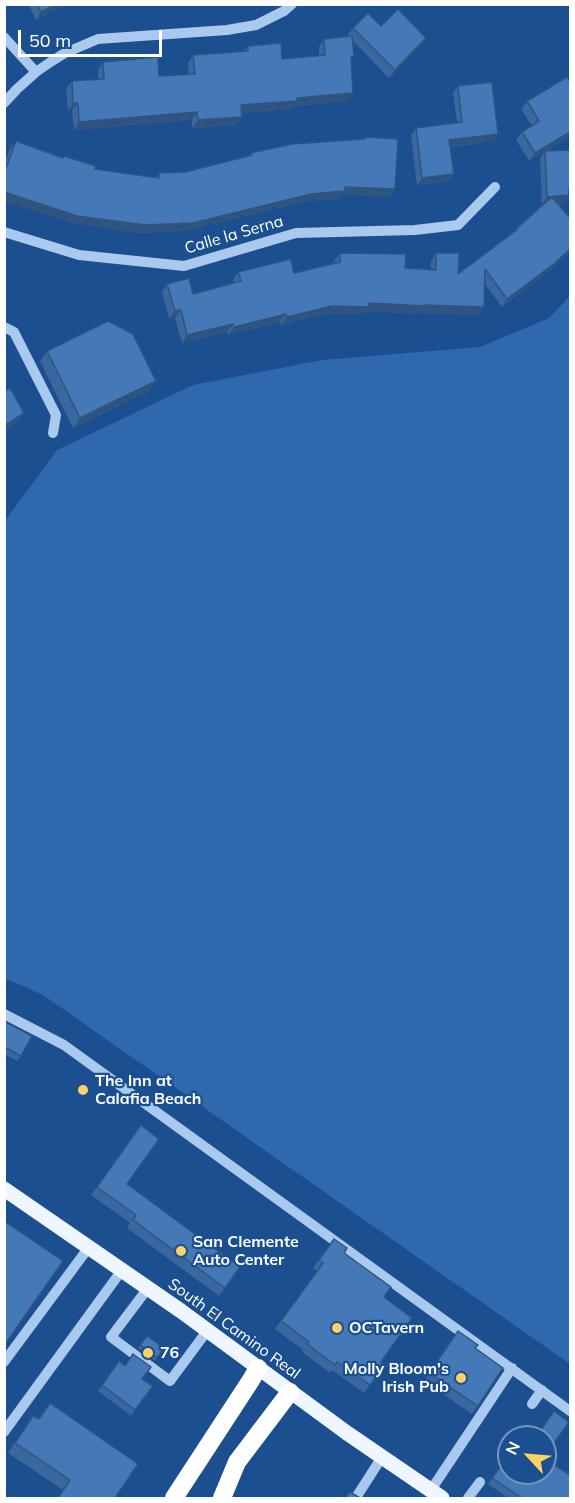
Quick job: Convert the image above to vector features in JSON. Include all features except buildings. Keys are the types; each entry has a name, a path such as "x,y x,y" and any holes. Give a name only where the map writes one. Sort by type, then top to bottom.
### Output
{"highway":[{"path":"174,1498 258,1368"},
{"path":"222,1498 237,1462 290,1392"}],"main road":[{"name":"South El Camino Real","path":"4,1189 148,1288 290,1392 436,1494"}],"street":[{"path":"4,103 36,72 65,53 98,39 227,30 256,25 284,11 292,4"},
{"path":"4,37 36,72"},
{"name":"Calle la Serna","path":"4,232 79,255 184,266 296,233 415,230 458,225 495,187"},
{"path":"4,327 14,332 56,415 53,433"},
{"path":"4,1014 64,1045 570,1411"},
{"path":"4,1362 89,1247"},
{"path":"4,1432 122,1270"},
{"path":"148,1288 111,1337 170,1381 207,1330"},
{"path":"436,1494 465,1438 512,1368"},
{"path":"532,1404 542,1390"},
{"path":"357,1496 382,1457"},
{"path":"468,1498 480,1482"}],"shaded area":[{"path":"570,296 570,1364 43,995 4,978 5,521 57,450 193,385 322,360 480,347 549,318"}],"place":[{"name":"The Inn at Calafia Beach","path":"83,1090"},
{"name":"San Clemente Auto Center","path":"181,1251"},
{"name":"OCTavern","path":"337,1328"},
{"name":"76","path":"148,1353"},
{"name":"Molly Bloom's Irish Pub","path":"461,1378"}]}
